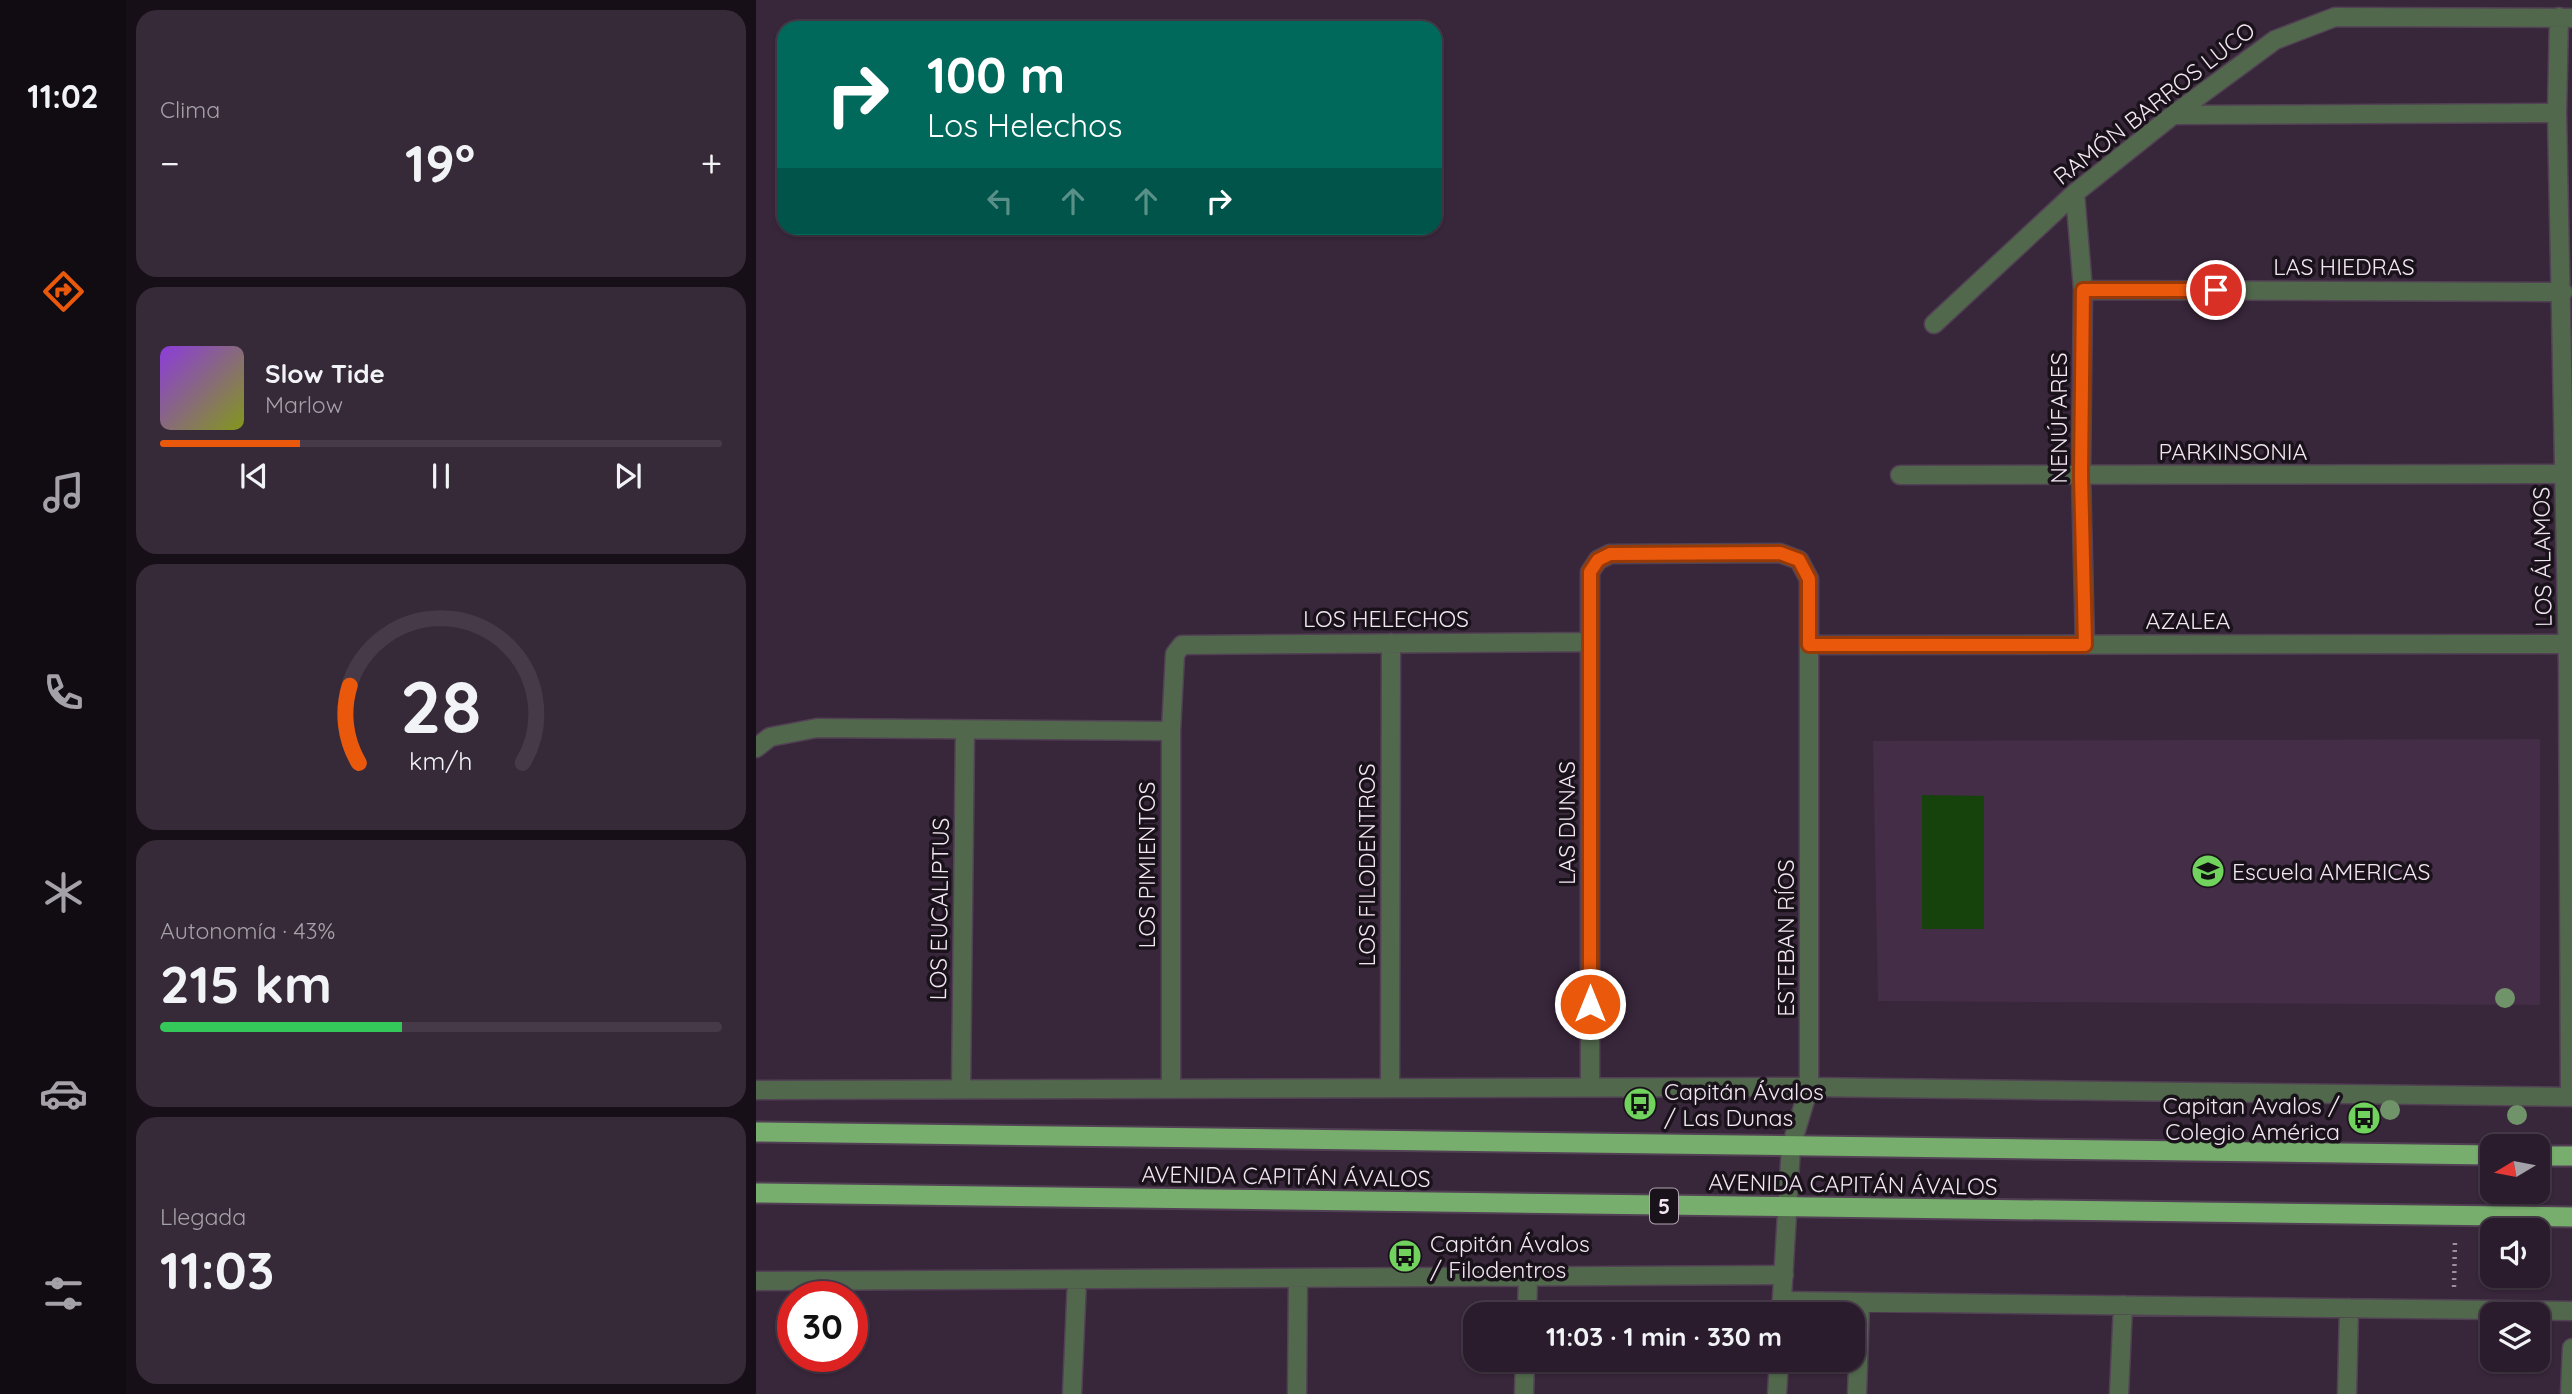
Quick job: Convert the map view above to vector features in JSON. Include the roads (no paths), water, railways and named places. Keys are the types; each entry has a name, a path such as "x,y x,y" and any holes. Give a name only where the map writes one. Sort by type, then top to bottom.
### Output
{"highway":[{"name":"AVENIDA CAPITÁN ÁVALOS","path":"756,1132 2480,1155"},
{"path":"2550,1156 2572,1156"},
{"name":"AVENIDA CAPITÁN ÁVALOS","path":"756,1193 2572,1217"}],"street":[{"name":"RAMÓN BARROS LUCO","path":"1934,324 2076,193 2172,115 2276,40 2335,17 2566,18"},
{"name":"LOS ÁLAMOS","path":"2566,18 2557,113 2570,664 2571,1097"},
{"path":"2172,115 2557,113"},
{"name":"NENÚFARES","path":"2076,193 2083,290 2081,475 2085,645"},
{"name":"LAS HIEDRAS","path":"2083,290 2563,292"},
{"name":"PARKINSONIA","path":"1900,475 2565,474"},
{"name":"ESTEBAN RÍOS","path":"1598,560 1610,554 1780,553 1799,560 1809,579 1809,1087 1791,1147 1782,1302"},
{"name":"LAS DUNAS","path":"1590,1087 1590,572 1598,560"},
{"name":"LOS HELECHOS","path":"1182,645 1590,642"},
{"name":"LOS FILODENTROS","path":"1390,1088 1391,643"},
{"name":"AZALEA","path":"1809,645 2568,644"},
{"name":"LOS PIMIENTOS","path":"1171,1088 1171,731 1175,654 1182,645"},
{"path":"763,742 817,728 1171,731"},
{"name":"LOS EUCALIPTUS","path":"961,1089 965,730"},
{"path":"756,1090 1809,1087 2571,1097"},
{"path":"756,1281 1784,1275"},
{"path":"1527,1302 1528,1277"},
{"path":"1297,1394 1298,1279"},
{"path":"1072,1394 1077,1280"},
{"path":"1865,1304 2572,1311"},
{"path":"2119,1394 2123,1306"},
{"path":"2347,1394 2349,1308"},
{"path":"2570,1394 2572,1348"},
{"path":"1524,1394 1525,1372"},
{"path":"1777,1394 1778,1372"},
{"path":"1857,1394 1858,1372"}],"place":[{"name":"Escuela AMERICAS","path":"2208,871"},
{"name":"Capitán Ávalos / Las Dunas","path":"1640,1104"},
{"name":"Capitan Avalos / Colegio América","path":"2364,1118"},
{"name":"Capitán Ávalos / Filodentros","path":"1405,1256"}]}
